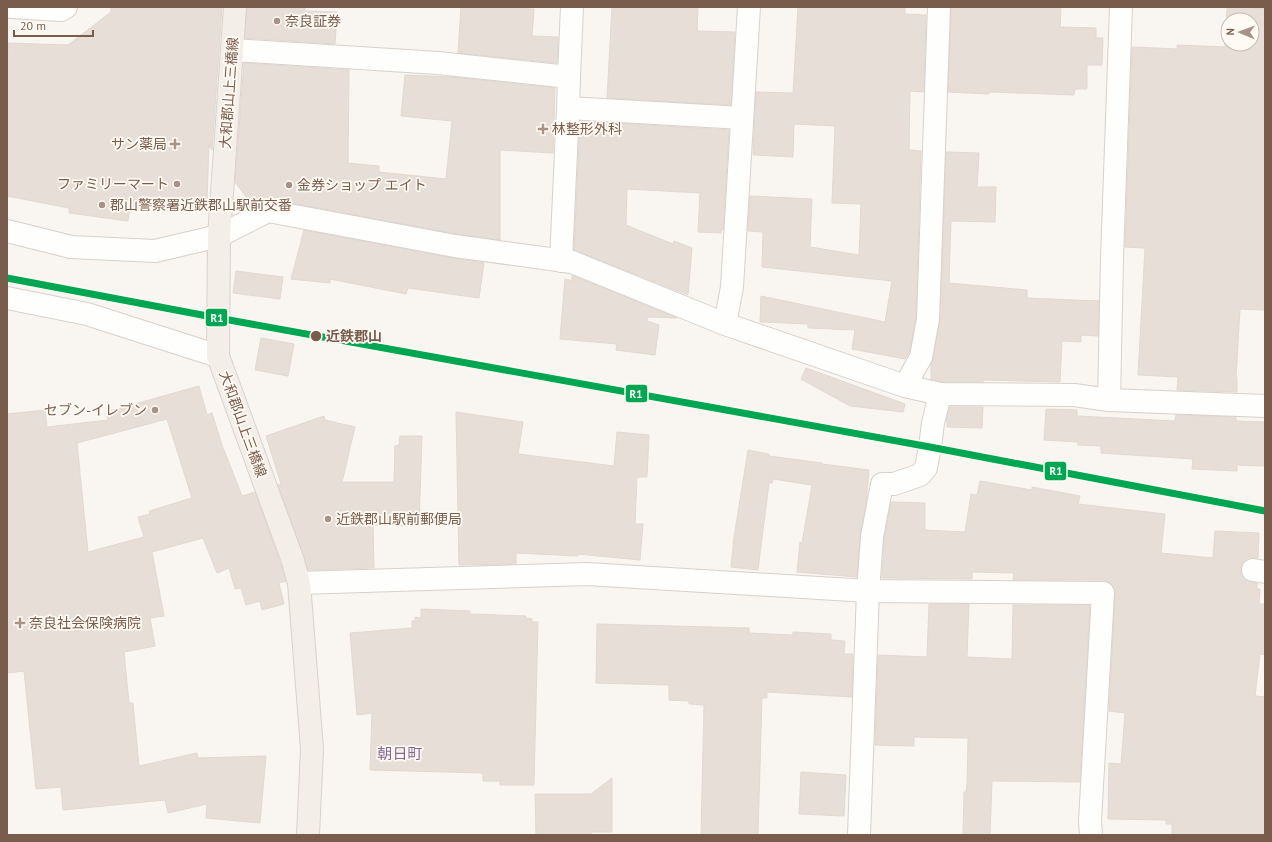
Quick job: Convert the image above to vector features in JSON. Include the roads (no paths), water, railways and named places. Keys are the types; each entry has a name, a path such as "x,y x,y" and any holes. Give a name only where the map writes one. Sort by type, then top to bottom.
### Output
{"main road":[{"name":"大和郡山上三橋線","path":"235,7 218,236 218,356 291,553 299,583 312,749 308,835"}],"street":[{"path":"11,7 61,10 66,7"},
{"path":"561,261 572,7"},
{"path":"724,324 732,287 749,7"},
{"path":"905,386 921,357 928,319 939,7"},
{"path":"1109,400 1112,258 1121,7"},
{"path":"233,50 438,63 569,77"},
{"path":"568,108 742,118"},
{"path":"7,231 71,247 155,251 218,236 268,211 455,246 572,262 724,324 905,386 940,394 1074,395 1109,400 1265,406"},
{"path":"7,298 87,314 218,356"},
{"path":"859,835 868,591 872,537 882,484 894,484 920,475 926,468 933,423 940,394"},
{"path":"299,583 587,574 868,591 1103,593 1090,821 1091,835"}],"place":[{"name":"奈良証券","path":"277,21"},
{"name":"林整形外科","path":"543,129"},
{"name":"サン薬局","path":"175,144"},
{"name":"ファミリーマート","path":"177,184"},
{"name":"金券ショップ エイト","path":"289,185"},
{"name":"郡山警察署近鉄郡山駅前交番","path":"102,205"},
{"name":"近鉄郡山","path":"316,336"},
{"name":"セブン-イレブン","path":"155,410"},
{"name":"近鉄郡山駅前郵便局","path":"328,519"},
{"name":"奈良社会保険病院","path":"20,623"}],"district":[{"name":"朝日町","path":"400,754"}]}
